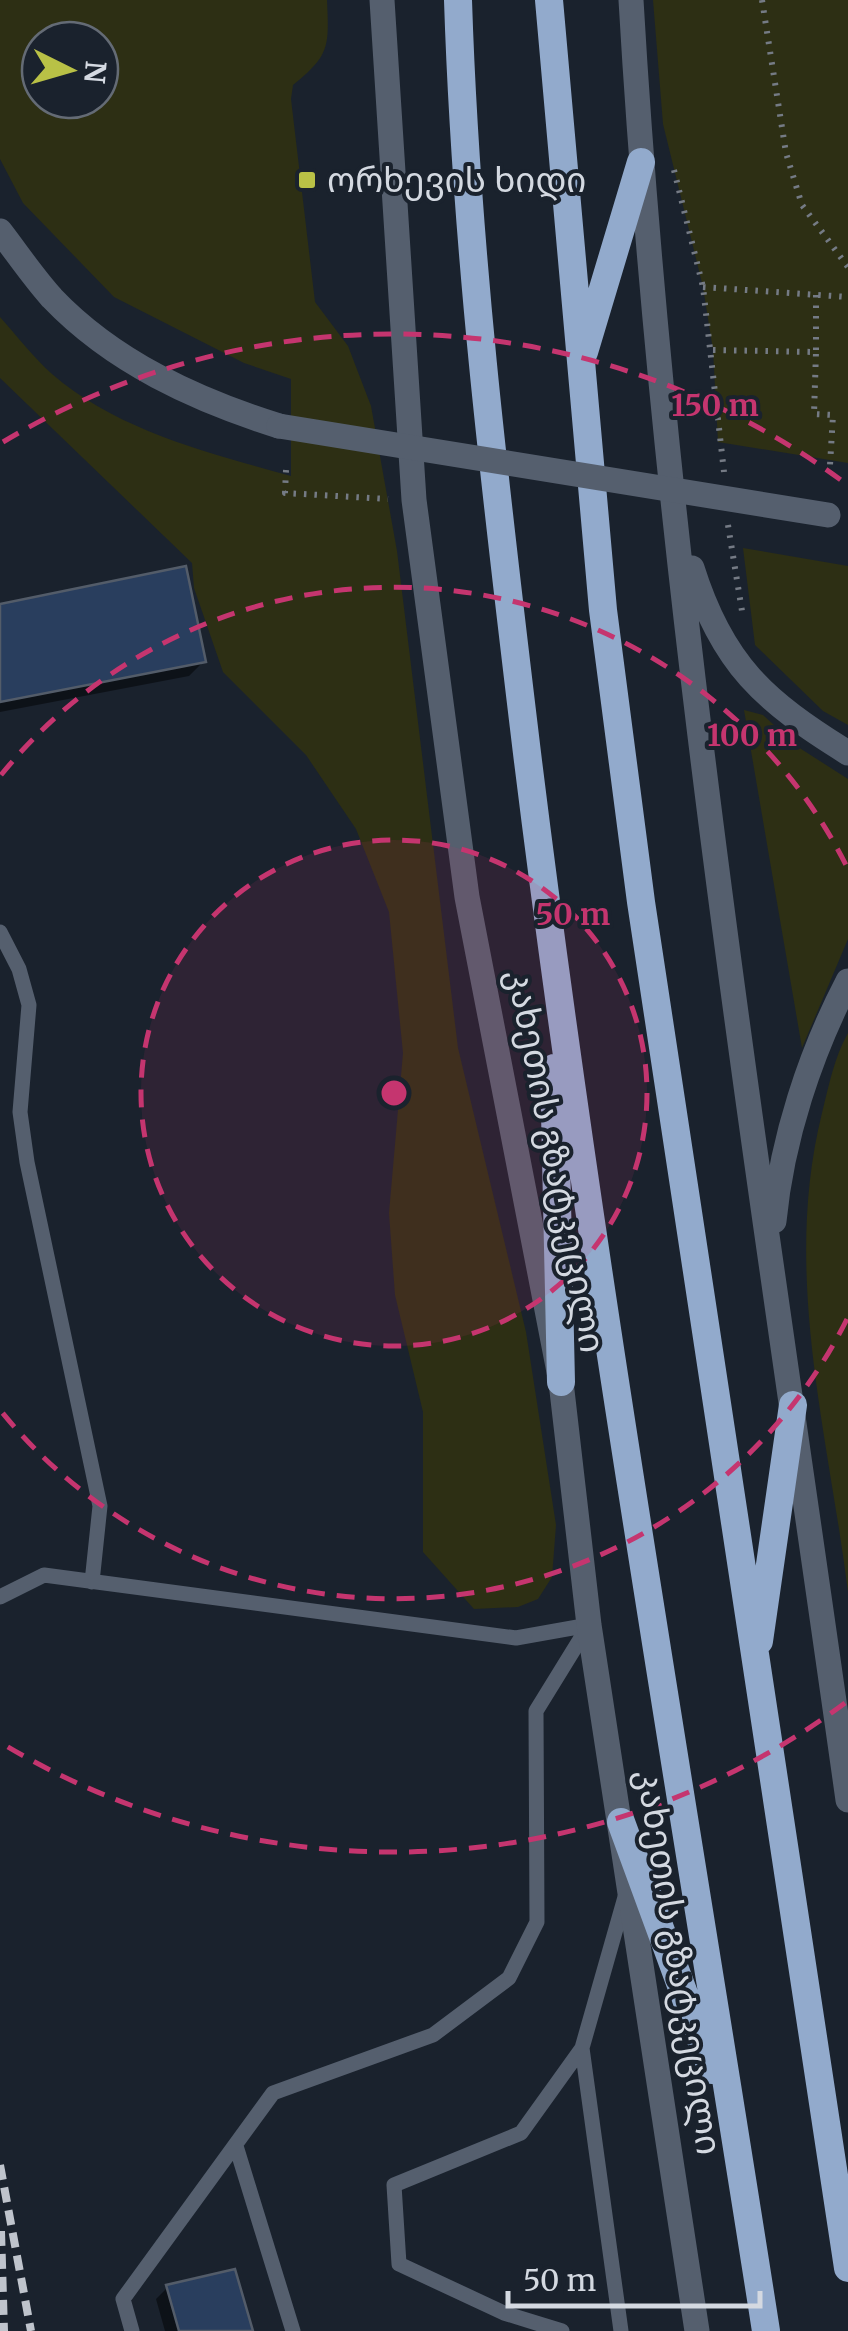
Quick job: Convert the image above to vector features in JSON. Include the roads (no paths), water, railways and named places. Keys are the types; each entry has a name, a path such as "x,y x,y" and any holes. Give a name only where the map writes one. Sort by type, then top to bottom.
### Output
{"highway":[{"name":"კახეთის გზატკეცილი","path":"458,0 461,89 486,390 551,946 766,2331"},
{"path":"550,0 602,610 641,902 848,2268"},
{"path":"580,368 640,162"},
{"path":"551,946 561,1382"},
{"path":"755,1668 792,1405"},
{"path":"620,1822 735,2131"}],"street":[{"name":"კახეთის გზატკეცილი","path":"382,0 414,500 467,897 561,1382 589,1626 697,2331"},
{"path":"632,0 640,162 726,959 848,1800"},
{"path":"0,230 53,298 111,348 186,392 279,426 838,516"},
{"path":"676,517 716,635 742,673 782,709 848,753"},
{"path":"774,1286 779,1174 802,1091 848,981"}],"lane":[{"path":"0,932 19,968 29,1006 22,1129 100,1506 92,1582"},
{"path":"0,1597 44,1575 516,1638 589,1626"},
{"path":"132,2331 124,2299 273,2093 433,2035 509,1978 538,1922 536,1711 589,1626"},
{"path":"562,2331 504,2313 399,2264 394,2186 521,2133 582,2048 629,1883"},
{"path":"582,2048 621,2331"},
{"path":"236,2146 293,2331"}],"railway":[{"path":"0,2165 31,2331"},
{"path":"1,2231 4,2331"}],"place":[{"name":"ორხევის ხიდი","path":"307,180"}]}
